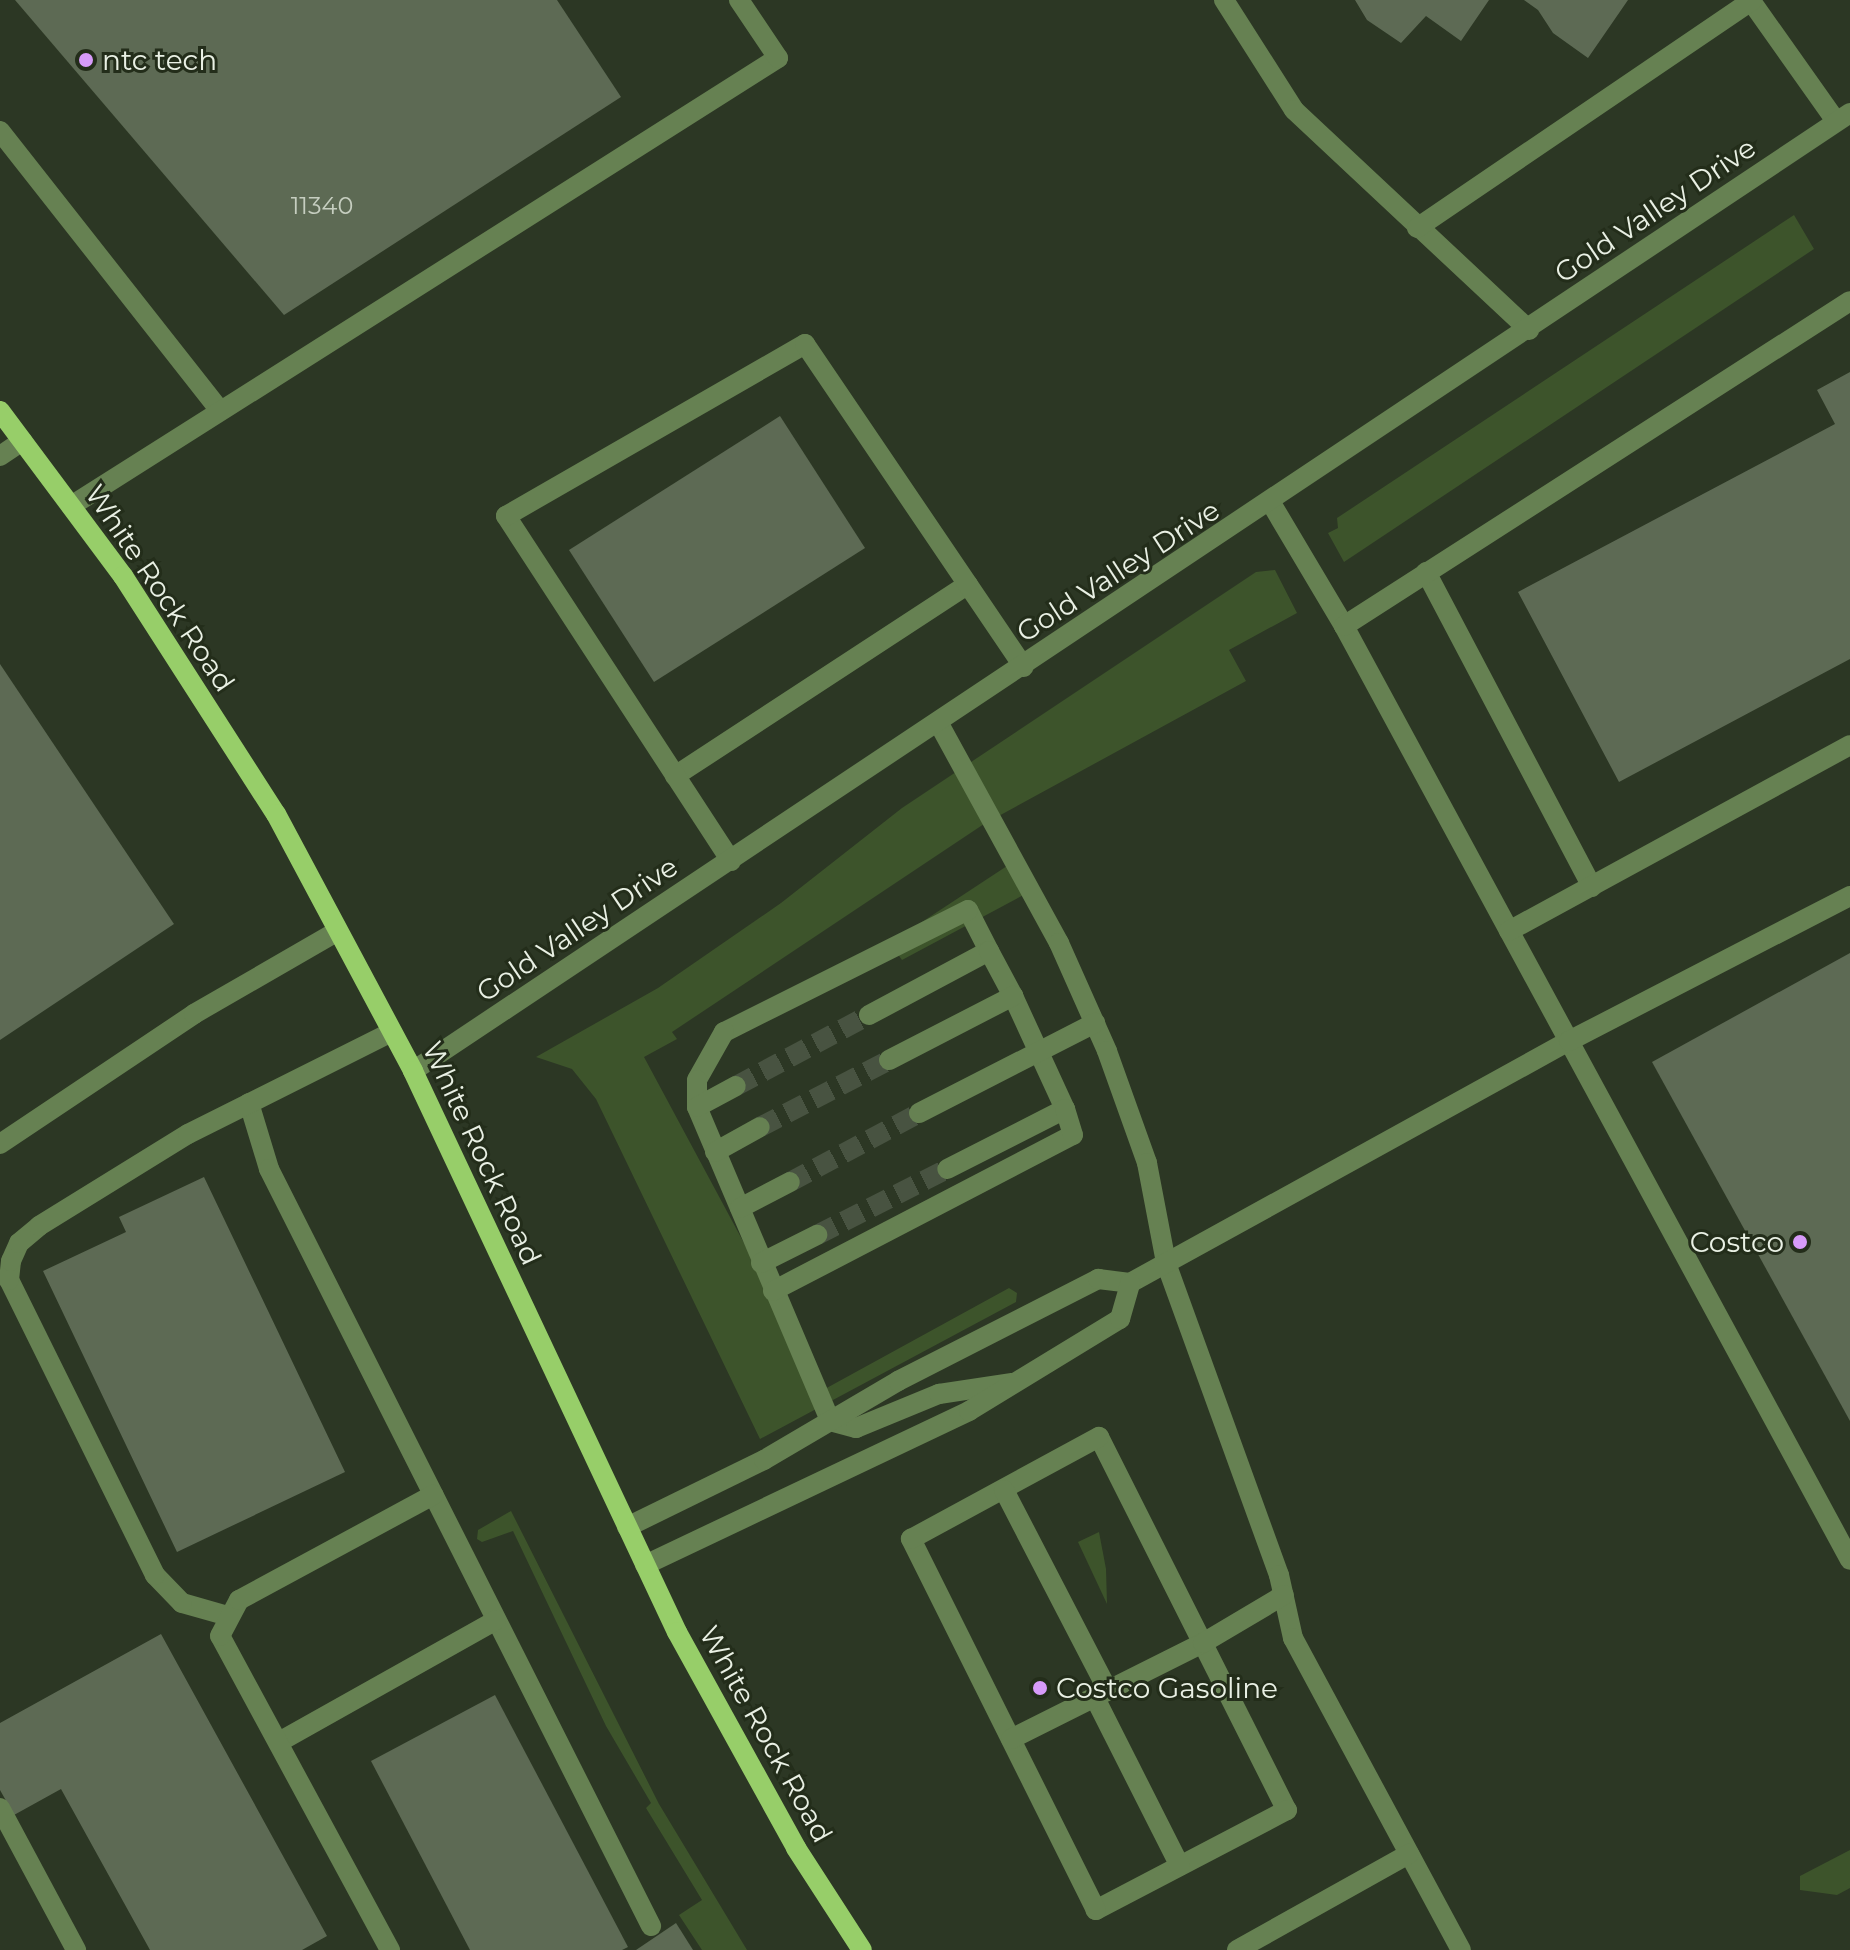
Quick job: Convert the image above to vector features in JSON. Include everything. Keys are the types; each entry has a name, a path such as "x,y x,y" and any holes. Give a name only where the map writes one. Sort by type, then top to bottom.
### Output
{"main road":[{"name":"White Rock Road","path":"0,411 123,576 267,801 413,1071 645,1565 796,1848 862,1950"}],"street":[{"path":"71,506 778,58 739,0"},
{"path":"1224,0 1294,110 1529,330"},
{"path":"1417,228 1751,0 1843,117"},
{"name":"Gold Valley Drive","path":"413,1071 1271,503 1843,117"},
{"path":"0,131 220,411"},
{"path":"1344,626 1850,301"},
{"path":"731,861 506,516 805,344 1024,667"},
{"path":"0,456 22,441"},
{"path":"1271,503 1344,626 1850,1560"},
{"path":"1426,572 1592,887"},
{"path":"675,776 968,584"},
{"path":"938,722 1059,943 1095,1023 1147,1163 1166,1263 1284,1595 1293,1638 1461,1950"},
{"path":"1509,931 1850,745"},
{"path":"627,1527 1098,1279 1130,1283 1569,1041 1850,896"},
{"path":"773,1291 1073,1135 1065,1109 1013,996 968,910 724,1032 697,1080 697,1107 761,1263 773,1291 830,1421"},
{"path":"0,1144 194,1014 338,931"},
{"path":"869,1015 989,951"},
{"path":"889,1060 1013,996"},
{"path":"919,1113 1095,1023"},
{"path":"228,1616 182,1603 155,1575 9,1280 19,1243 39,1226 188,1134 392,1032"},
{"path":"697,1107 736,1086"},
{"path":"249,1103 269,1169 651,1926"},
{"path":"947,1169 1065,1109"},
{"path":"715,1152 760,1127"},
{"path":"740,1208 790,1182"},
{"path":"761,1263 817,1235"},
{"path":"645,1565 928,1433 1120,1319 1130,1283"},
{"path":"830,1421 856,1428 939,1394 1012,1383"},
{"path":"1099,1437 1203,1643 1287,1810 1096,1910 911,1539 1099,1437"},
{"path":"1004,1490 1180,1866"},
{"path":"390,1950 220,1636 239,1600 433,1495"},
{"path":"1011,1739 1203,1643 1284,1595"},
{"path":"279,1742 496,1620"},
{"path":"0,1808 76,1950"},
{"path":"1237,1950 1409,1854"}],"green space":[{"path":"1794,215 1814,249 1344,562 1328,533 1338,528 1337,518"},
{"path":"1275,570 1297,613 1229,650 1246,681 984,824 672,1032 677,1039 644,1057 823,1390 1009,1288 1017,1293 1016,1302 760,1439 596,1099 572,1069 536,1057 658,988 781,903 902,808 1256,572"},
{"path":"1010,864 1029,892 902,960 890,943"},
{"path":"511,1511 659,1804 747,1950 702,1950 679,1915 702,1900 646,1808 651,1803 606,1726 513,1531 482,1542 477,1539 478,1530"},
{"path":"1099,1532 1106,1569 1107,1604 1078,1542"},
{"path":"1850,1850 1850,1888 1837,1895 1800,1890 1800,1876"}],"building":[{"path":"15,0 557,0 621,97 284,315"},
{"path":"1355,0 1489,0 1461,41 1426,16 1401,43 1367,20"},
{"path":"1524,0 1628,0 1588,58 1553,33 1538,10"},
{"path":"1850,372 1850,659 1619,782 1518,592 1835,424 1817,390"},
{"path":"780,416 865,548 654,682 569,550"},
{"path":"0,664 174,924 0,1040"},
{"name":"Costco","path":"1850,953 1850,1421 1652,1062"},
{"path":"204,1177 345,1472 177,1552 43,1271 126,1232 119,1217"},
{"path":"161,1634 327,1936 302,1950 150,1950 61,1789 14,1815 0,1790 0,1723"},
{"path":"495,1695 628,1947 622,1950 470,1950 371,1761"},
{"path":"676,1923 693,1950 636,1950"}],"tunnel":[{"path":"736,1086 869,1015"},
{"path":"760,1127 889,1060"},
{"path":"790,1182 919,1113"},
{"path":"817,1235 947,1169"}],"place":[{"name":"ntc tech","path":"86,60"},
{"name":"Costco","path":"1800,1242"},
{"name":"Costco Gasoline","path":"1040,1688"}]}
